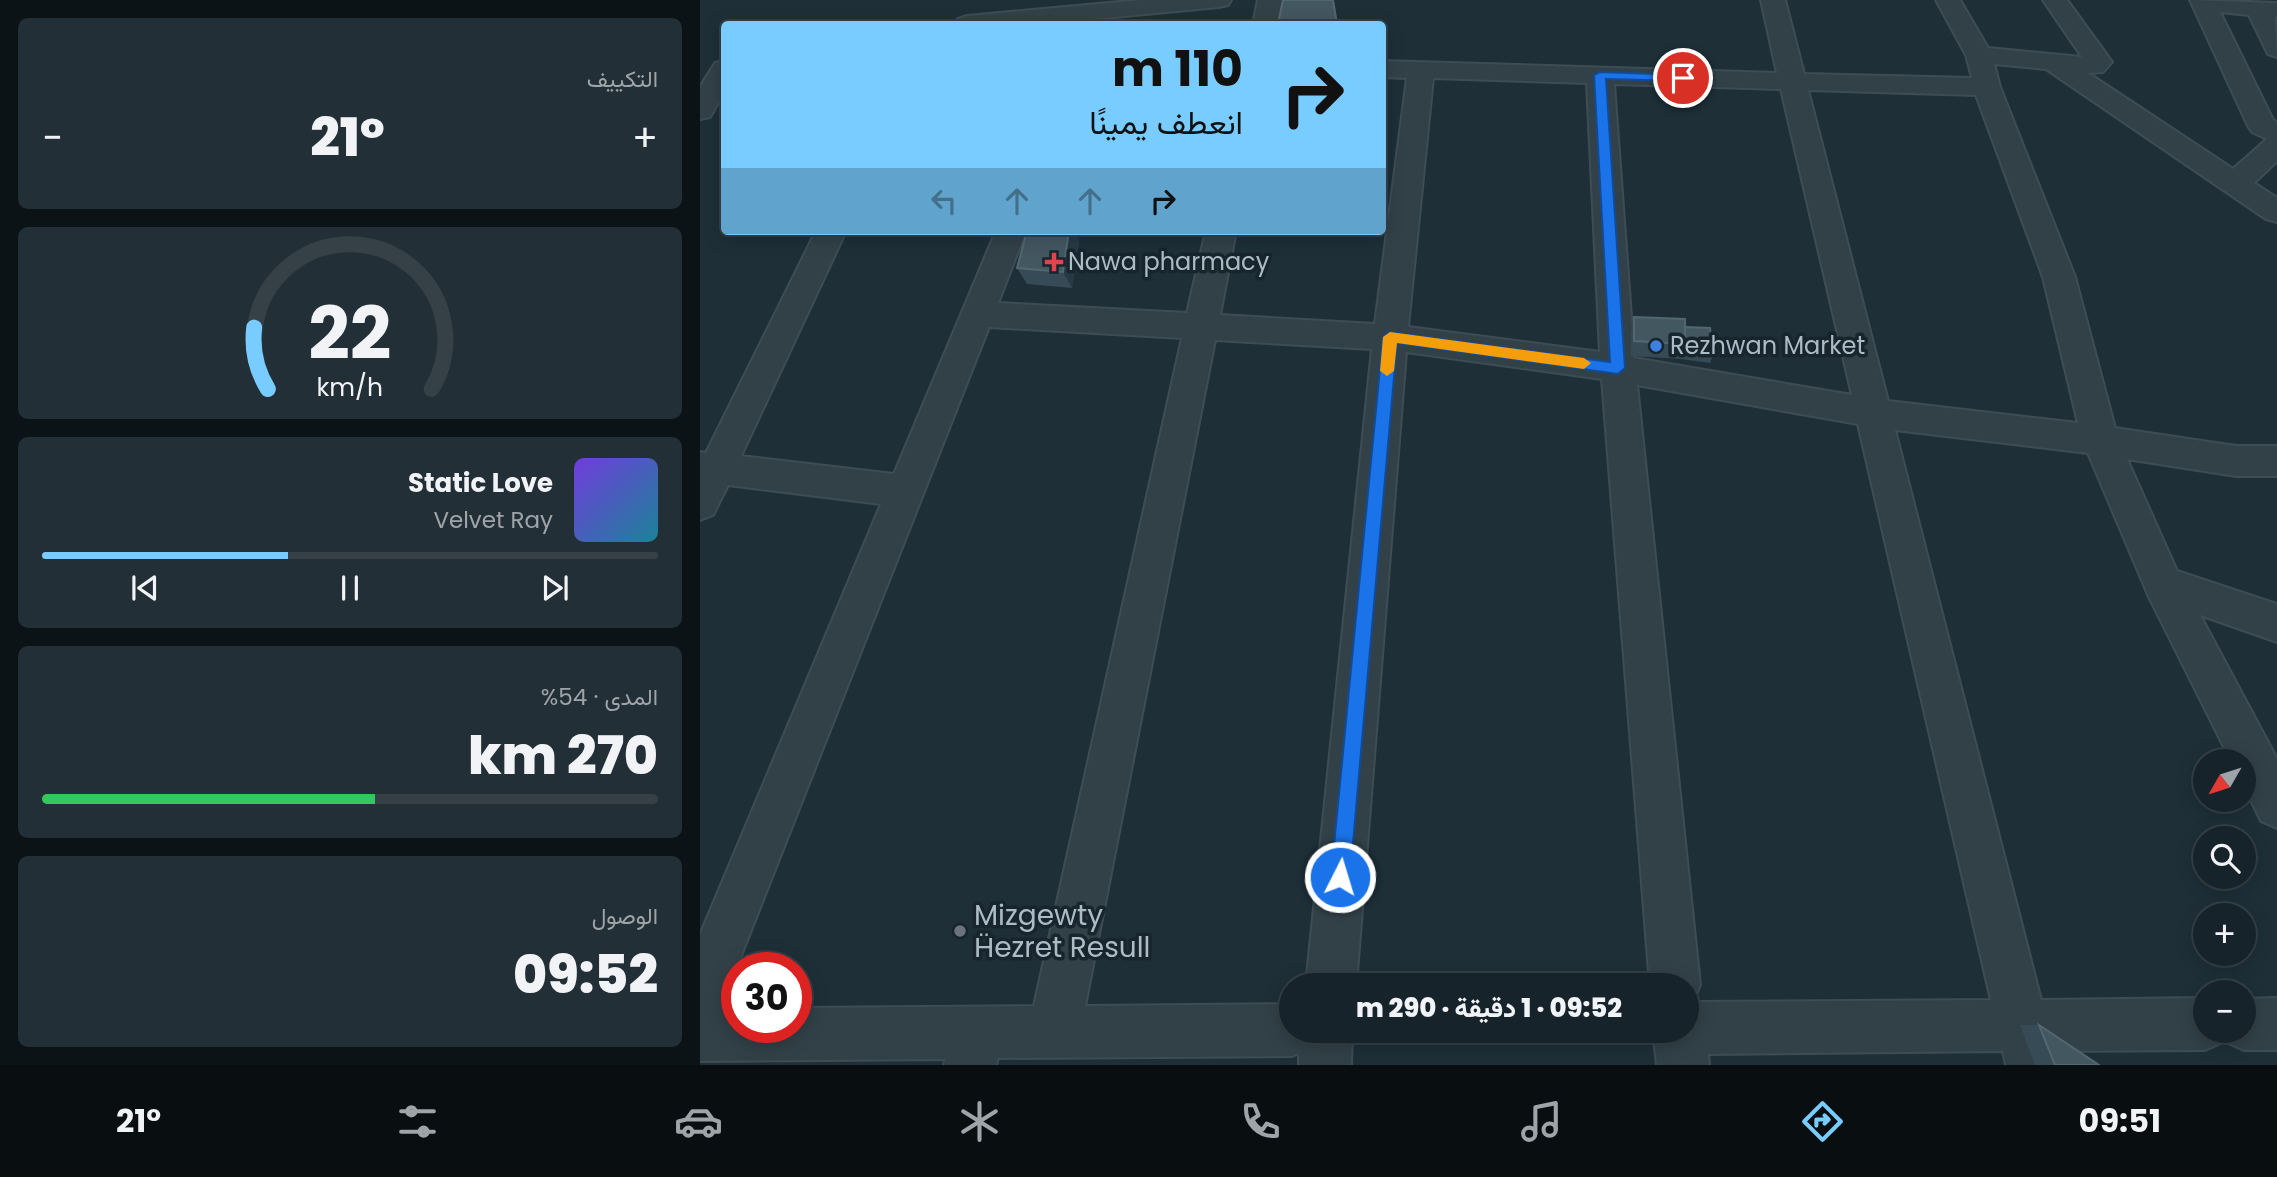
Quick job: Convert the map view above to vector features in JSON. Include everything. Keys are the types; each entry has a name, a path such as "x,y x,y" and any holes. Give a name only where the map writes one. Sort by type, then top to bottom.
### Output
{"street":[{"path":"959,21 966,0"},
{"path":"1030,21 1094,18 1219,0"},
{"path":"1266,21 1270,0"},
{"path":"1773,0 2026,1045"},
{"path":"1948,0 1979,55 1987,86 2059,277 2100,440 2163,584 2277,806"},
{"path":"1979,55 2094,66 2099,62 2055,0"},
{"path":"2203,2 2267,9 2277,48"},
{"path":"2203,2 2262,126 2277,134"},
{"path":"700,111 720,55"},
{"path":"2053,62 2277,212"},
{"path":"1386,69 1987,86"},
{"path":"1332,973 1390,337 1422,70"},
{"path":"1600,75 1618,368 1674,973"},
{"path":"2235,184 2277,145"},
{"path":"700,504 709,468 829,235"},
{"path":"700,996 1009,235"},
{"path":"1054,1032 1221,235"},
{"path":"978,314 1390,337 1618,368 1873,413 2100,440 2236,461 2277,461"},
{"path":"709,468 906,491"},
{"path":"2163,584 2277,623"},
{"path":"2256,1024 2277,1024"},
{"path":"1699,1029 2026,1045 2193,1025"},
{"path":"700,1035 973,1049 1054,1032 1279,1030"},
{"path":"1325,1065 1326,1043"},
{"path":"1680,1043 1683,1065"}],"building":[{"path":"1283,0 1333,0 1336,21 1279,21"},
{"path":"1026,235 1068,235 1063,272 1017,268"},
{"path":"1634,317 1685,319 1685,344 1634,341"},
{"path":"1685,327 1710,328 1713,355 1683,352"},
{"path":"2039,1025 2099,1065 2055,1065"}],"slow traffic":[{"path":"1387,371 1390,337 1584,363"}],"place":[{"name":"Nawa pharmacy","path":"1054,262"},
{"name":"Rezhwan Market","path":"1656,346"},
{"name":"Mizgewty Ḧezret Resull","path":"960,931"}],"route":[{"path":"1340,877 1390,337 1618,368 1600,75 1683,78"}]}
